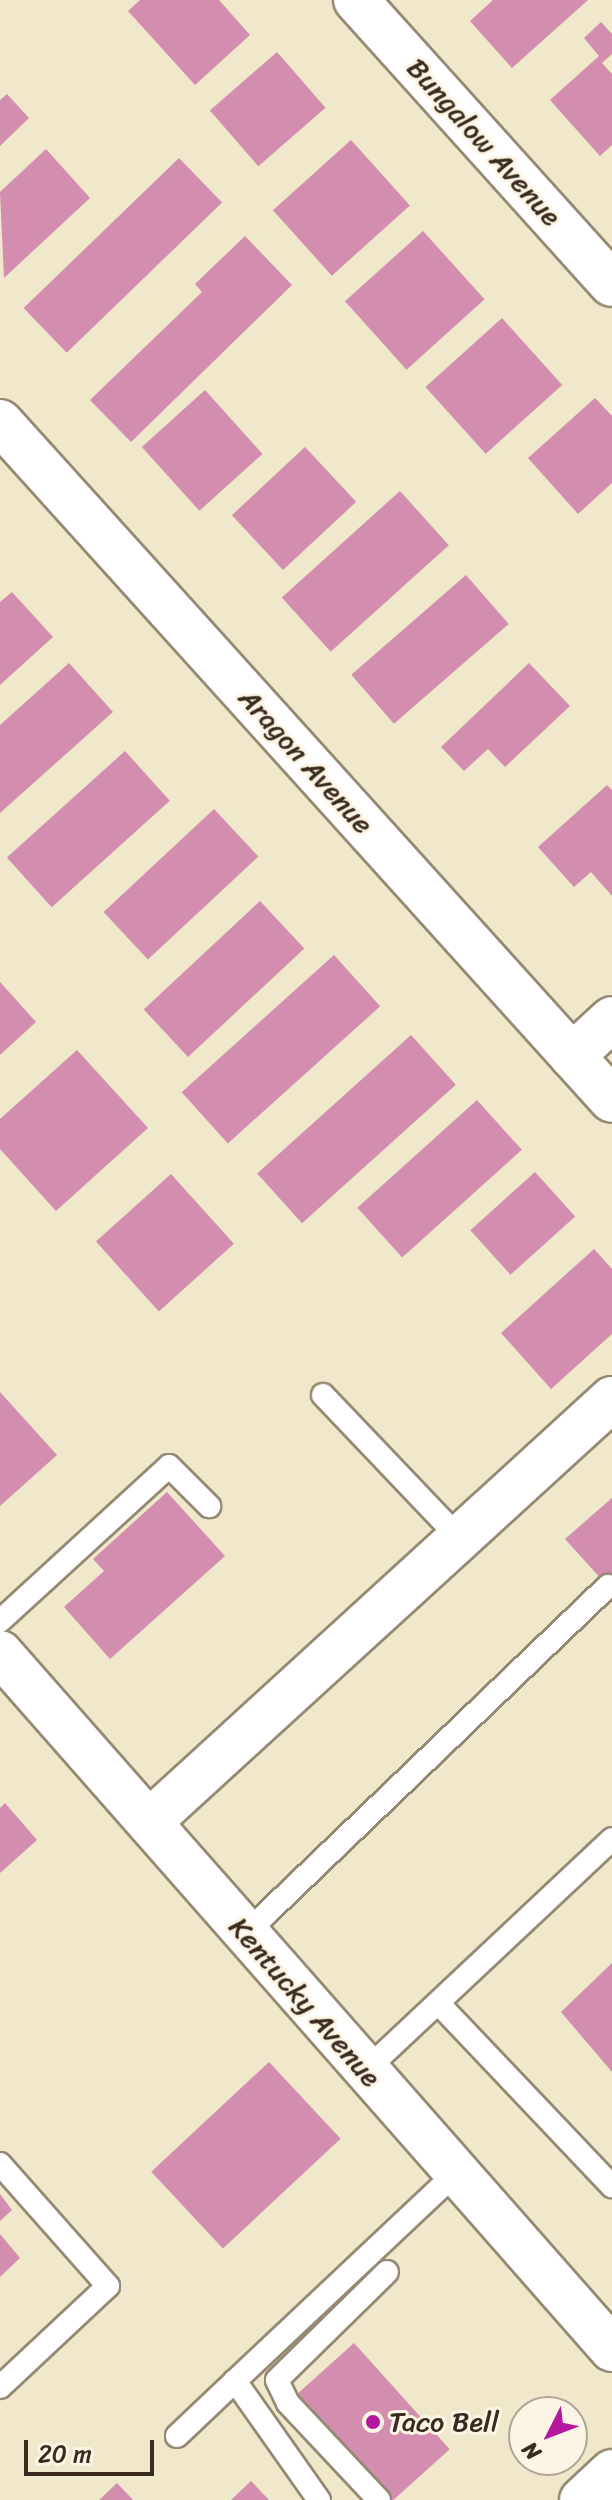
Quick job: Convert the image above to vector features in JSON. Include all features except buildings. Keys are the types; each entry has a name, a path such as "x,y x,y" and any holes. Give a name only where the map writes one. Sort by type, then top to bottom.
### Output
{"street":[{"name":"Bungalow Avenue","path":"356,0 612,284"},
{"name":"Aragon Avenue","path":"0,422 612,1100"},
{"path":"572,1056 612,1019"},
{"path":"149,1822 612,1399"},
{"name":"Kentucky Avenue","path":"0,1653 612,2349"},
{"path":"582,2500 612,2472"}],"lane":[{"path":"323,1395 459,1538"},
{"path":"0,1621 169,1466 209,1506"},
{"path":"245,1934 608,1586"},
{"path":"365,2071 608,1853"},
{"path":"440,2005 612,2186"},
{"path":"0,2164 108,2286 0,2387"},
{"path":"177,2436 456,2173"},
{"path":"379,2500 288,2403 277,2380 387,2272"},
{"path":"235,2381 319,2500"}],"place":[{"name":"Taco Bell","path":"373,2422"}]}
